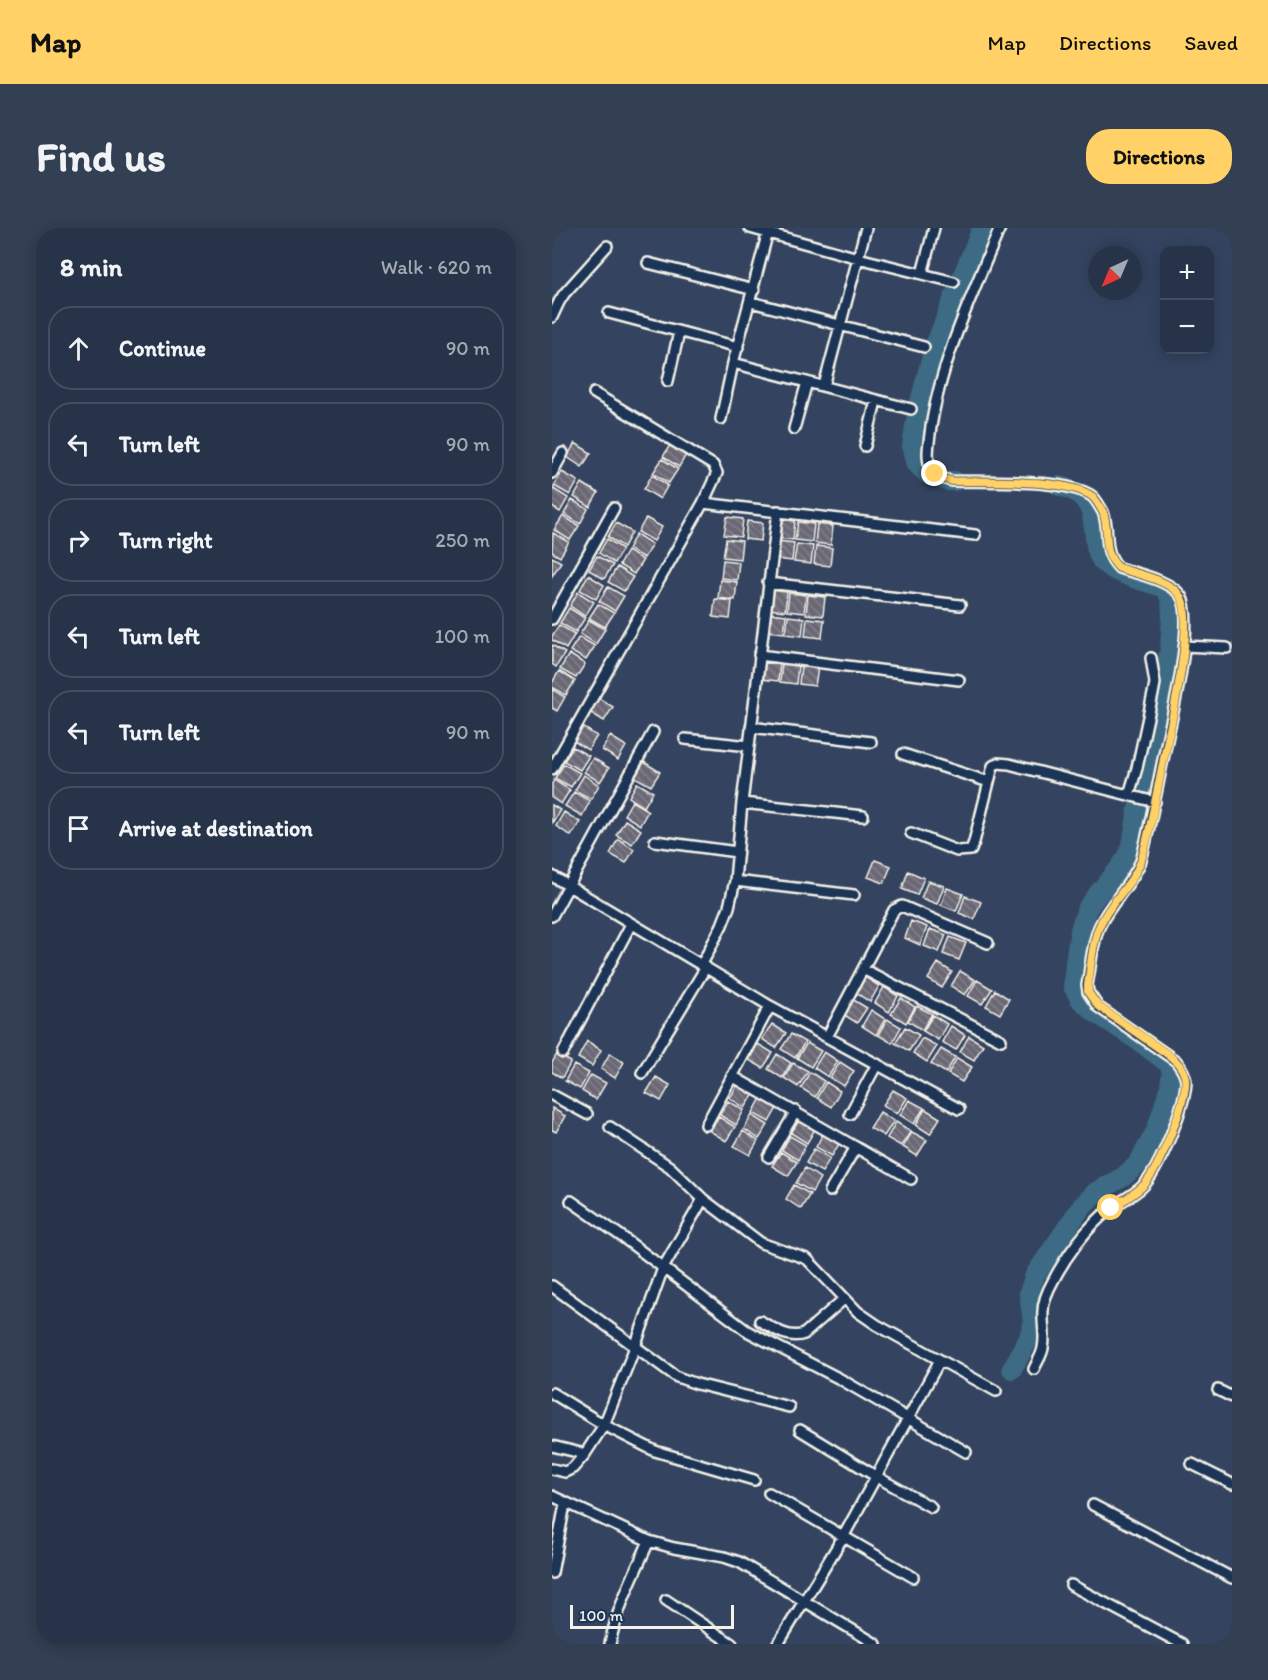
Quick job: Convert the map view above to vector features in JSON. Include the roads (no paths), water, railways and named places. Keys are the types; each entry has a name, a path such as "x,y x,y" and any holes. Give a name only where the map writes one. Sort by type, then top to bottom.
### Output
{"street":[{"path":"750,228 769,231 858,258 954,282"},
{"path":"824,386 866,228"},
{"path":"922,274 934,228"},
{"path":"1000,228 950,354 932,419 928,459 931,469 940,478 952,481 1044,483 1067,487 1094,498 1104,516 1108,554 1113,562 1119,568 1174,588 1182,598 1185,614 1179,685 1151,801 1141,861 1099,927 1088,985 1088,992 1098,1006 1176,1061 1186,1080 1184,1091 1171,1136 1152,1174 1143,1186 1094,1223 1053,1281 1046,1295 1043,1311 1045,1333 1043,1350 1034,1368"},
{"path":"721,418 733,363 769,231"},
{"path":"552,317 564,294 607,246"},
{"path":"648,263 754,290"},
{"path":"751,302 924,347"},
{"path":"609,313 738,347"},
{"path":"668,381 679,332"},
{"path":"733,363 911,409"},
{"path":"794,429 807,382"},
{"path":"552,768 703,503 717,473 713,465 594,393"},
{"path":"865,446 876,401"},
{"path":"552,473 563,453"},
{"path":"703,503 975,535"},
{"path":"552,619 614,508"},
{"path":"642,1072 704,965 729,907 735,881 741,803 778,511"},
{"path":"768,583 960,605"},
{"path":"1184,646 1227,648"},
{"path":"759,655 959,680"},
{"path":"1130,796 1155,683 1151,658"},
{"path":"751,727 871,742"},
{"path":"552,916 653,732"},
{"path":"685,739 749,746"},
{"path":"903,754 989,782"},
{"path":"911,833 957,851 970,850 993,766 998,763 1151,801"},
{"path":"741,803 862,816"},
{"path":"655,841 737,852"},
{"path":"552,876 770,1006 959,1110"},
{"path":"735,881 854,895"},
{"path":"827,1036 894,910 902,906 988,943"},
{"path":"563,1053 631,924"},
{"path":"863,969 1001,1040"},
{"path":"706,1125 770,1006"},
{"path":"850,1114 877,1064"},
{"path":"732,1076 911,1179"},
{"path":"552,1095 587,1114"},
{"path":"769,1157 796,1111"},
{"path":"610,1127 670,1167 703,1199 761,1243 807,1259 844,1299 877,1325 996,1391"},
{"path":"830,1191 856,1147"},
{"path":"552,1469 566,1472 573,1468 585,1455 604,1425 663,1268 703,1199"},
{"path":"571,1201 747,1331 840,1379 966,1452"},
{"path":"552,1286 676,1377 789,1407"},
{"path":"760,1321 792,1336 798,1336 804,1334 844,1299"},
{"path":"778,1644 843,1537 940,1360"},
{"path":"1218,1390 1232,1397"},
{"path":"552,1393 604,1425 655,1451 754,1480"},
{"path":"800,1430 931,1507"},
{"path":"552,1446 585,1455"},
{"path":"1192,1464 1232,1484"},
{"path":"770,1493 913,1577"},
{"path":"552,1497 649,1541 739,1562 876,1644"},
{"path":"552,1573 565,1504"},
{"path":"1093,1505 1232,1578"},
{"path":"610,1644 614,1622 649,1541"},
{"path":"1071,1585 1182,1644"},
{"path":"666,1600 732,1644"}],"waterway":[{"path":"955,481 928,475 917,464 912,446 917,414 934,348 982,228"},
{"path":"1012,1369 1029,1338 1033,1323 1029,1293 1035,1275 1082,1206 1096,1192 1123,1177 1138,1164 1156,1131 1170,1087 1172,1070 1168,1063 1143,1044 1096,1013 1081,1000 1073,986 1080,930 1087,909 1119,869 1132,845 1170,649 1171,600 1167,591 1162,587 1121,573 1102,561 1097,550 1093,519 1088,504 1077,493 1059,486"}]}
